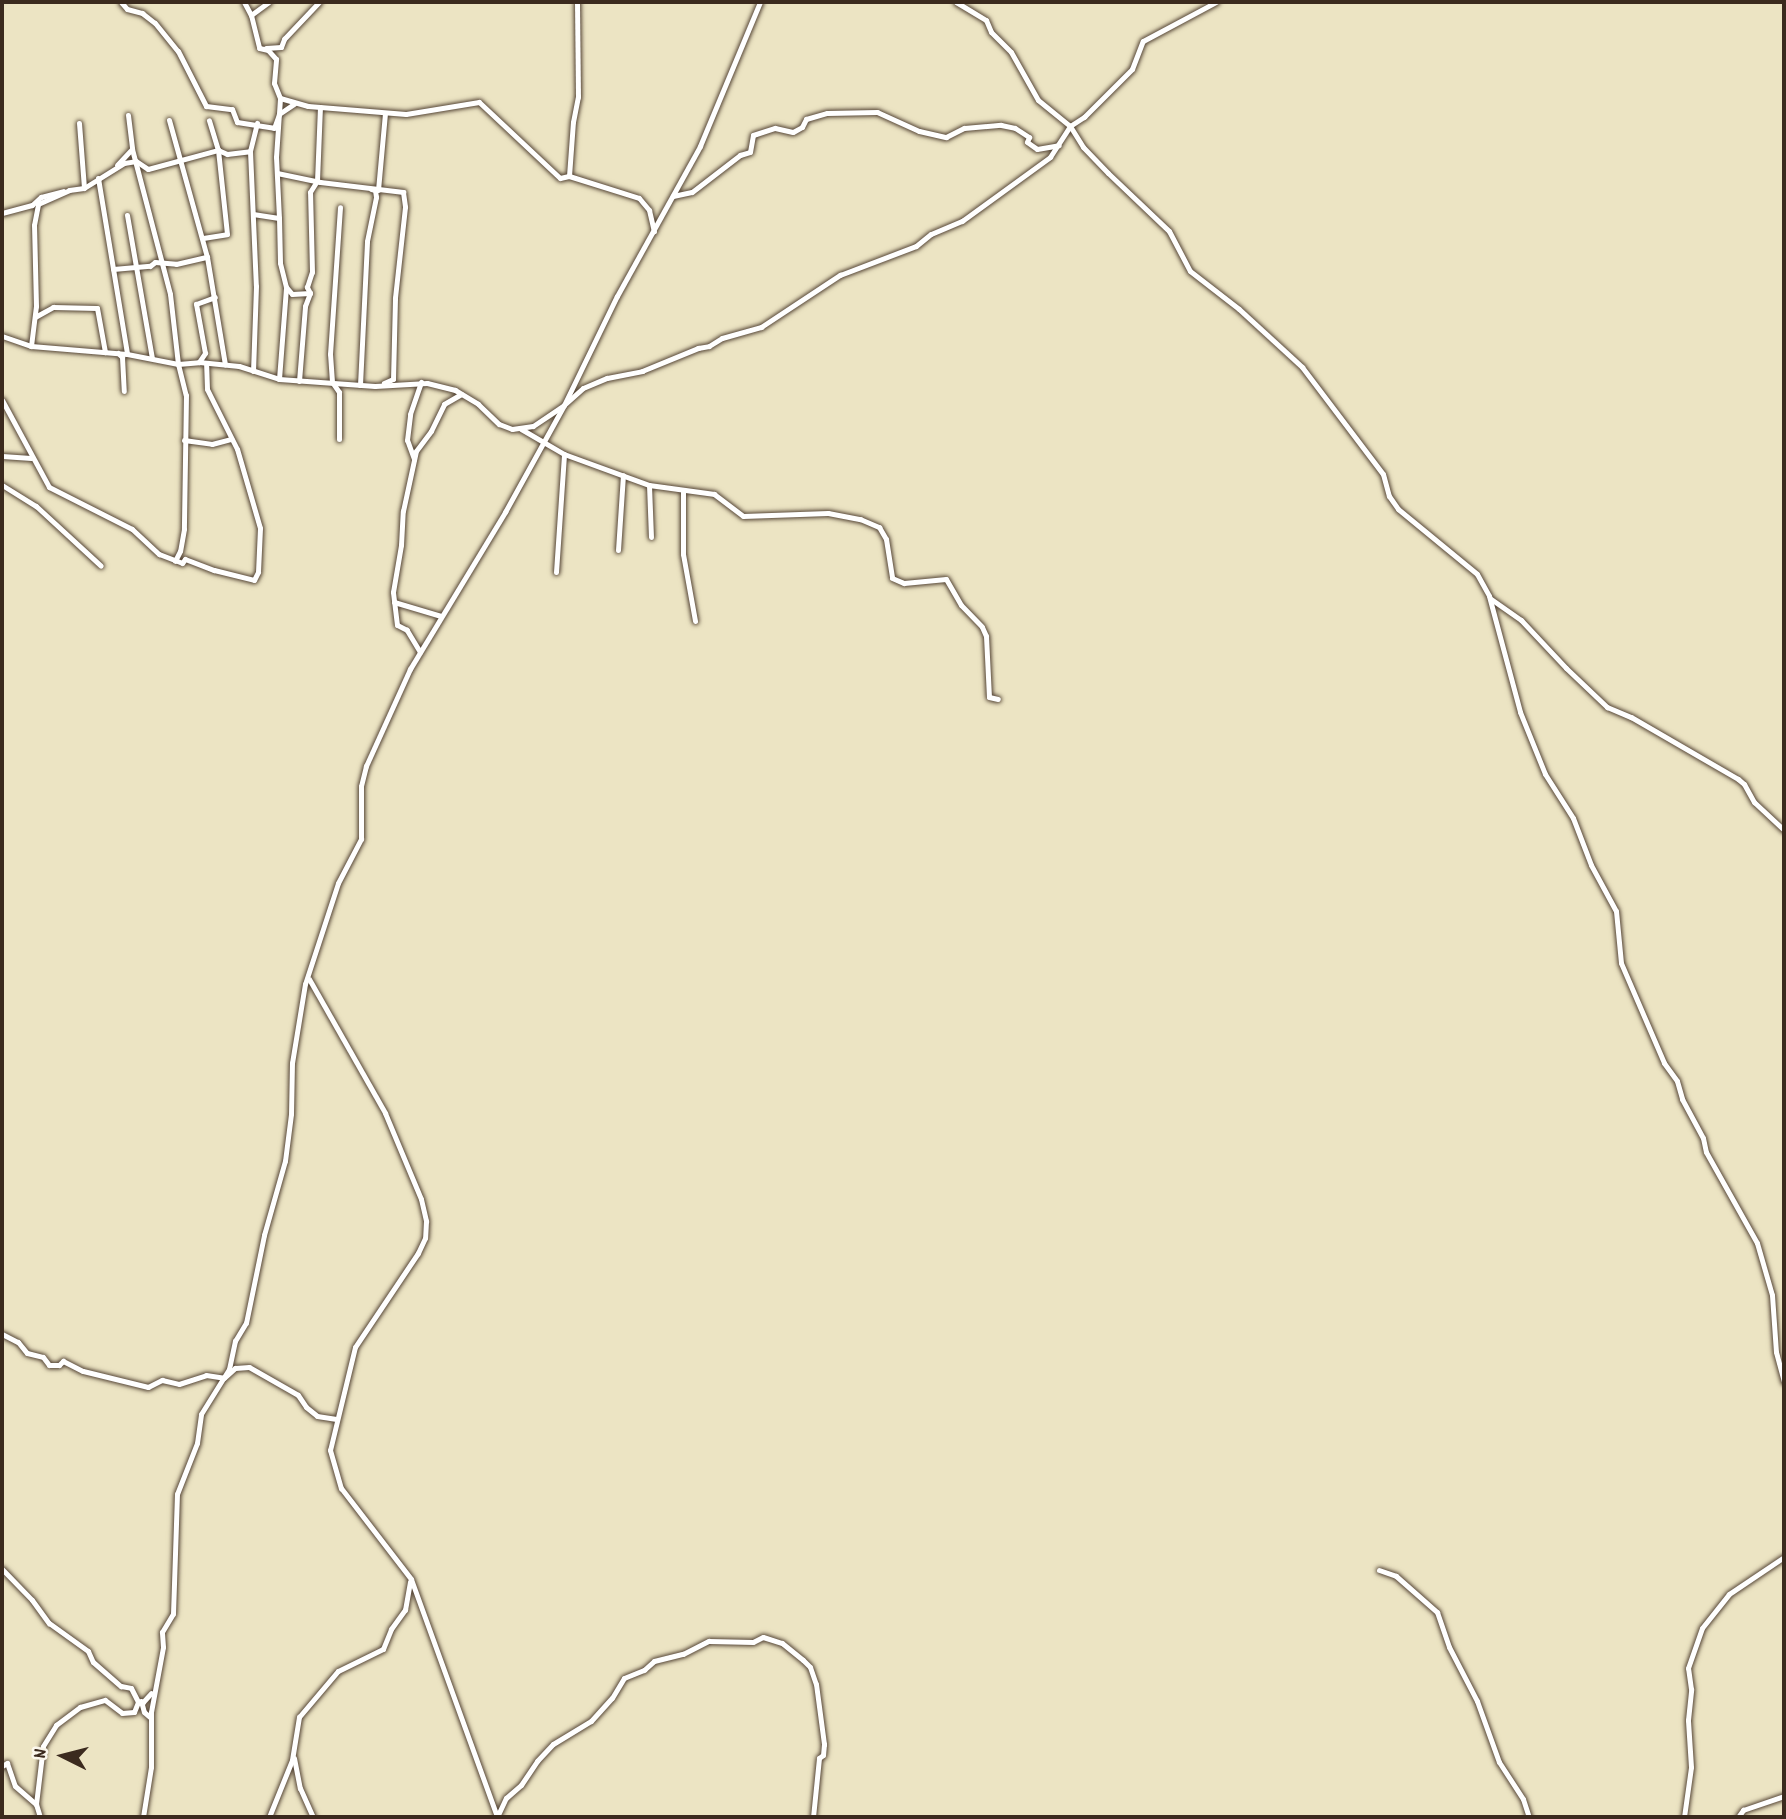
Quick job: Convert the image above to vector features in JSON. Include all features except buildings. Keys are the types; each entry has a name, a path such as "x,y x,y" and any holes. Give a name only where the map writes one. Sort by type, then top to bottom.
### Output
{"street":[{"path":"121,2 127,9 148,16 178,51 206,106 232,109 237,122 257,123 274,128 279,114 293,104"},
{"path":"244,2 251,15 260,48"},
{"path":"251,15 269,2"},
{"path":"260,48 281,47 284,39 319,2"},
{"path":"569,176 570,144 578,97 577,2"},
{"path":"224,1378 235,1340 246,1323 264,1234 281,1182 291,1114 292,1063 303,996 338,883 361,839 361,786 366,766 420,652 544,443 617,296 701,146 760,2"},
{"path":"956,2 986,20 991,32 1011,52 1038,100 1070,126 1083,147 1169,231 1190,271 1239,309 1302,367 1383,474 1389,496 1398,509 1415,520 1428,536 1468,564 1489,596 1520,712 1545,774 1573,818 1591,865 1616,911 1621,962 1664,1063 1677,1081 1682,1099 1703,1138 1706,1152 1757,1243 1772,1295 1776,1352 1784,1382"},
{"path":"2,336 31,346 127,354 178,364 225,364 279,379 379,386 421,382 461,394 499,424 512,429 533,426 583,388 607,378 642,371 709,346 722,338 761,327 840,275 916,246 932,234 962,221 1006,187 1040,167 1059,145 1070,126 1084,117 1126,76 1135,63 1143,41 1216,2"},
{"path":"260,48 268,50 275,59 274,83 280,98 277,173 280,262 286,287 279,379"},
{"path":"280,98 293,104 406,114 479,102 555,175 560,178 569,176 639,198 649,209 654,233"},
{"path":"299,381 305,306 310,293 307,287 312,272 310,192 317,181 320,107"},
{"path":"673,196 692,192 740,155 750,152 753,135 775,128 793,132 802,127 806,119 827,113 877,112 919,131 946,138 964,128 1002,125 1015,128 1029,137 1027,142 1037,149 1059,145"},
{"path":"376,207 385,113"},
{"path":"128,115 132,149 170,294 178,364 186,395 184,529 175,561"},
{"path":"169,120 203,238 225,364"},
{"path":"203,238 227,234 218,150 209,121"},
{"path":"79,123 84,188"},
{"path":"253,371 256,286 250,151 257,123"},
{"path":"112,171 132,149"},
{"path":"136,160 148,169 182,162 218,150 227,155 250,151"},
{"path":"2,213 32,205 41,197 84,188 124,163 136,160"},
{"path":"277,173 403,192 405,206 396,298 393,379 379,386"},
{"path":"98,178 127,354"},
{"path":"347,185 375,190 376,197 367,241 360,385"},
{"path":"31,346 35,317 34,225 38,204 69,190"},
{"path":"32,205 35,260"},
{"path":"338,439 339,392 331,382 330,354 340,207"},
{"path":"253,214 279,218"},
{"path":"127,215 138,265 152,358"},
{"path":"113,269 161,263 176,264 207,257"},
{"path":"286,287 292,294 310,293"},
{"path":"2,400 49,487 132,529 159,554 181,563 185,559 251,580 256,577 260,528 251,502 250,484 207,389 203,363 205,353 196,304 215,297"},
{"path":"35,317 53,307 97,308 105,352"},
{"path":"118,353 122,357 124,391"},
{"path":"414,459 407,440 410,414 421,382"},
{"path":"420,652 407,630 397,625 394,602 402,511 416,450 440,417 444,404 461,394"},
{"path":"521,429 564,454 649,485 683,492 714,494 743,516 828,513 860,519 878,527 886,539 892,578 904,583 946,579 961,605 982,628 986,636 989,697 998,699"},
{"path":"184,440 212,444 231,439"},
{"path":"556,572 564,454"},
{"path":"2,456 31,458"},
{"path":"618,550 623,475"},
{"path":"2,485 36,506 101,566"},
{"path":"649,485 651,537"},
{"path":"683,492 683,554 695,621"},
{"path":"1489,596 1521,620 1552,650 1560,663 1607,707 1631,716 1744,784 1754,803 1784,830"},
{"path":"394,602 442,616"},
{"path":"309,979 385,1112 421,1199 426,1221 425,1238 418,1254 355,1347 335,1419 330,1450 341,1488 411,1579 497,1817"},
{"path":"2,1334 18,1342 27,1353 43,1357 50,1365 59,1365 63,1361 83,1371 132,1384 151,1387 162,1380 179,1384 206,1375 224,1378"},
{"path":"142,1817 152,1767 151,1718 154,1687 163,1647 162,1633 173,1614 177,1494 197,1443 201,1414 224,1378 235,1368 250,1367 298,1395 306,1408 317,1416 335,1419"},
{"path":"1684,1817 1691,1767 1688,1732 1691,1689 1688,1668 1702,1628 1730,1594 1784,1557"},
{"path":"2,1569 48,1623 88,1651 93,1661 121,1686 131,1688 141,1702 144,1712 151,1718"},
{"path":"1379,1570 1396,1576 1437,1612 1449,1647 1477,1701 1499,1762 1523,1799 1529,1817"},
{"path":"270,1817 282,1791 299,1717 332,1677 352,1662 383,1649 391,1629 405,1610 411,1579"},
{"path":"497,1817 506,1798 521,1785 537,1761 553,1744 591,1721 612,1698 624,1678 645,1670 654,1661 683,1654 709,1641 753,1642 763,1637 782,1643 803,1660 810,1668 816,1685 824,1744 822,1755 818,1758 814,1817"},
{"path":"40,1817 36,1804 43,1746 56,1725 85,1704 106,1700 122,1713 134,1712 154,1687"},
{"path":"293,1752 300,1788 313,1817"},
{"path":"2,1766 7,1763 15,1786 36,1804"},
{"path":"1738,1817 1743,1810 1784,1796"}]}
